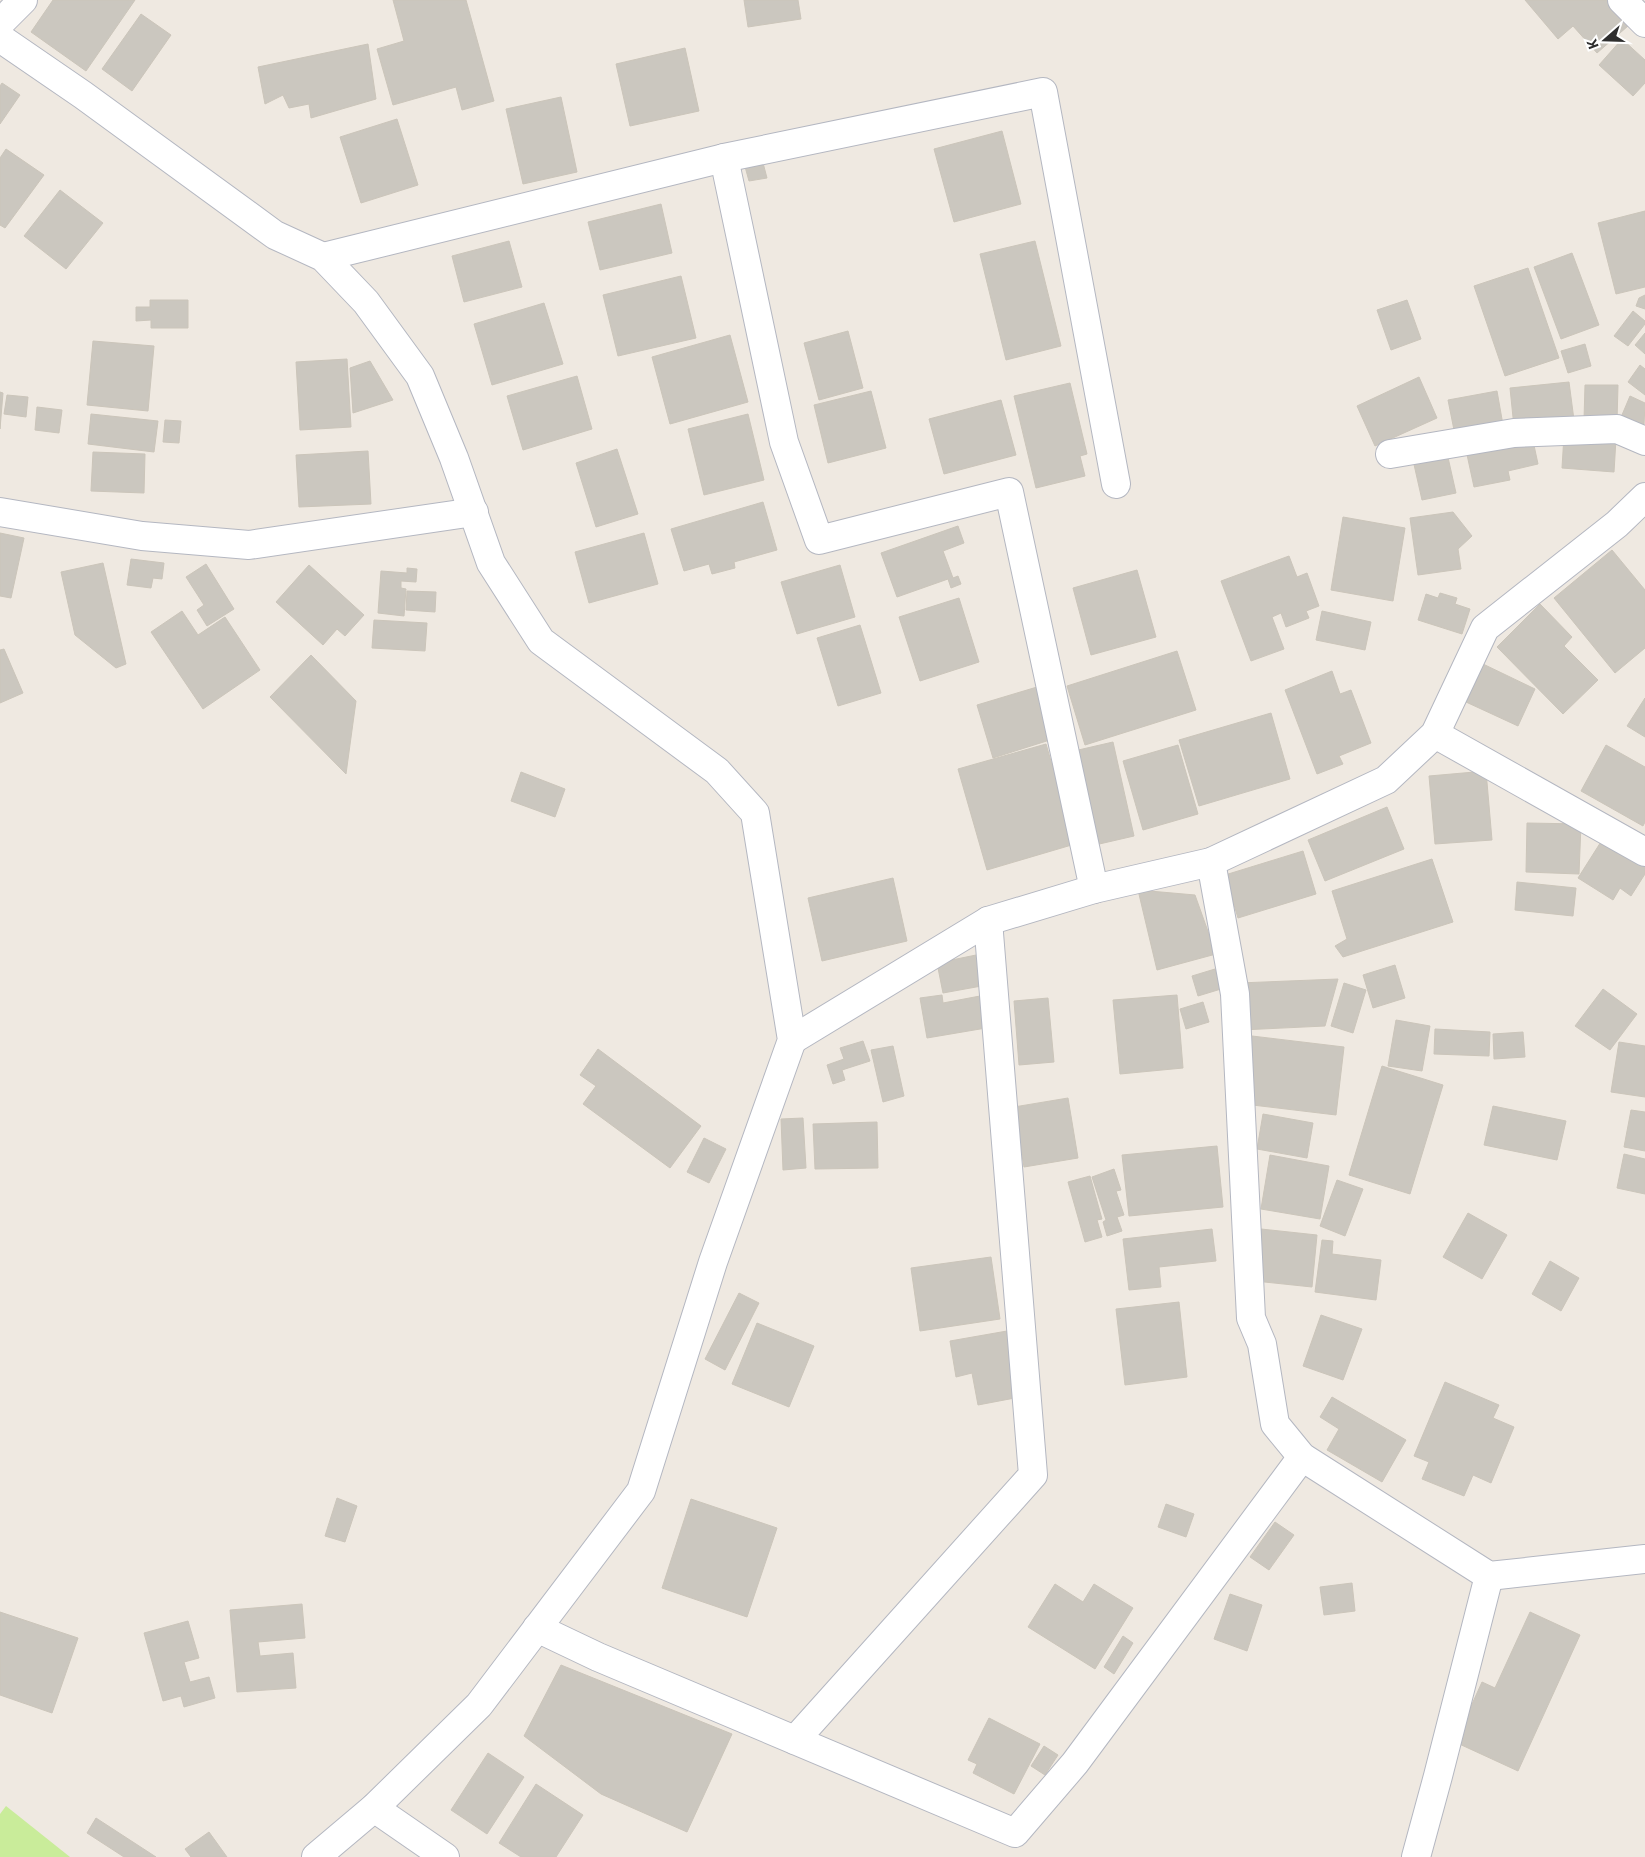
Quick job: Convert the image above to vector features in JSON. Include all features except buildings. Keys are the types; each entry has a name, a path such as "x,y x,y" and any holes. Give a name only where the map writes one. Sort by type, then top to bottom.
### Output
{"street":[{"path":"0,23 23,0"},
{"path":"1622,0 1645,23"},
{"path":"0,38 83,95 275,235 323,257 366,302 420,376 454,458 491,563 541,641 717,771 755,813 792,1040 713,1262 641,1491 479,1705 374,1808 316,1857"},
{"path":"323,257 724,158 1043,92 1116,484"},
{"path":"724,158 784,442 819,540 1009,492 1094,889"},
{"path":"1390,454 1514,433 1617,429 1645,441"},
{"path":"792,1040 988,921 1094,889 1211,862 1386,780 1435,734 1486,628 1617,524 1645,497"},
{"path":"0,512 142,536 249,545 474,512"},
{"path":"1435,734 1645,852"},
{"path":"1211,862 1235,994 1252,1318 1262,1344 1275,1424 1302,1457 1489,1576 1645,1560"},
{"path":"795,1740 1033,1475 988,921"},
{"path":"537,1628 598,1658 1015,1833 1075,1763 1302,1457"},
{"path":"1416,1857 1489,1576"},
{"path":"374,1808 445,1857"}],"green space":[{"path":"6,1806 70,1857 0,1857 0,1814"}]}
